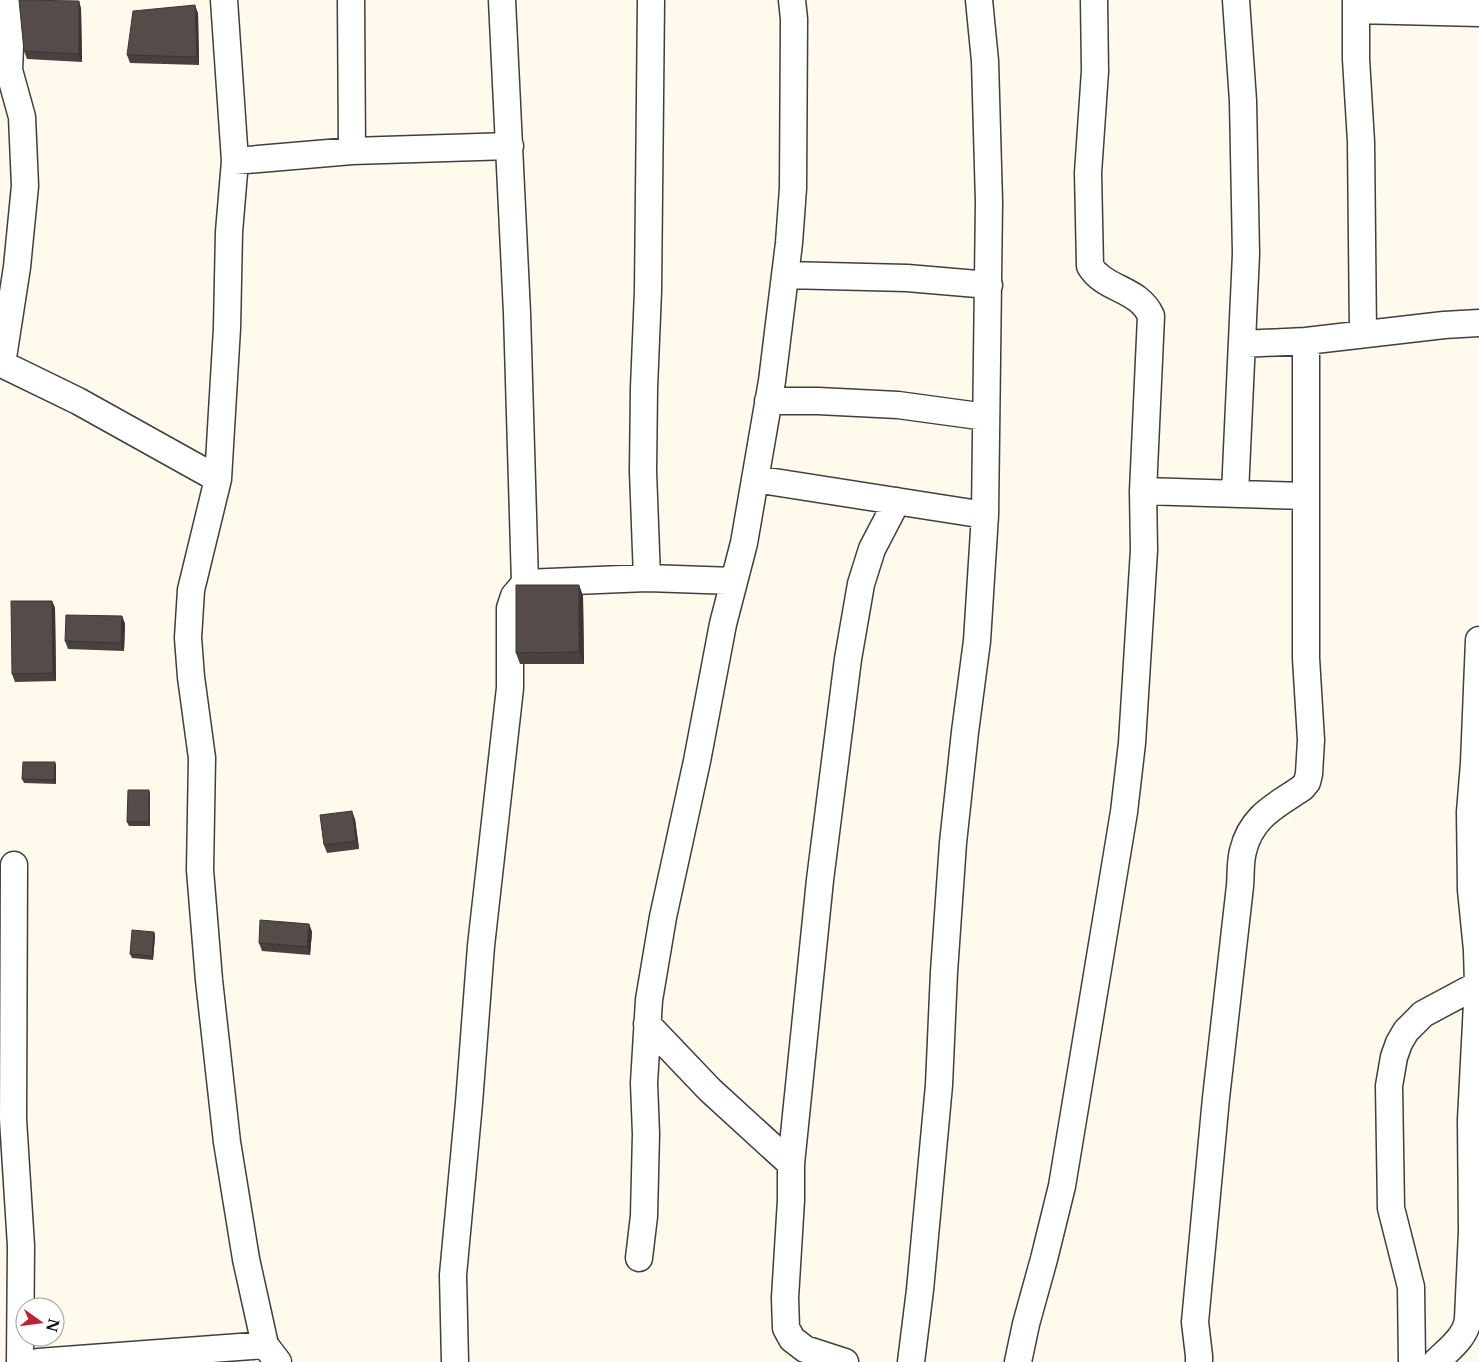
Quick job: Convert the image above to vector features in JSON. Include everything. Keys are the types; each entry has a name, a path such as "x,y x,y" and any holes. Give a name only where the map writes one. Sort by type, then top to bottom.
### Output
{"street":[{"path":"12,0 5,70 22,117 25,186 17,267 1,364 78,401 218,479"},
{"path":"38,1362 272,1354 246,1259 227,1142 209,980 200,870 202,758 191,677 188,638 191,590 218,479 227,328 229,232 235,161 224,0"},
{"path":"351,0 352,151"},
{"path":"455,1362 453,1275 481,946 510,688 510,608 514,596 525,583 517,313 502,0"},
{"path":"647,578 643,462 648,291 651,0"},
{"path":"639,1258 644,1216 646,1134 644,1083 649,1000 663,916 724,624 744,543 772,381 789,243 793,188 794,38 792,0"},
{"path":"911,1362 920,1290 939,1085 944,972 953,843 977,641 985,515 989,285 985,71 979,0"},
{"path":"1018,1362 1062,1186 1124,812 1132,743 1144,550 1143,491 1151,316 1147,307 1126,291 1100,278 1090,266 1088,173 1094,71 1094,0"},
{"path":"1235,493 1246,254 1244,101 1236,0"},
{"path":"1363,334 1361,142 1356,59 1356,5 1479,13"},
{"path":"235,161 352,151 510,146"},
{"path":"785,275 906,278 989,285"},
{"path":"1242,344 1306,341 1444,325 1479,323"},
{"path":"1199,1362 1195,1322 1242,852 1250,830 1262,815 1302,788 1307,782 1309,774 1310,740 1306,658 1306,341"},
{"path":"768,401 818,401 898,405 986,417"},
{"path":"755,479 985,515"},
{"path":"1143,491 1306,496"},
{"path":"845,1362 805,1349 792,1339 786,1328 785,1298 791,1200 791,1164 819,889 848,659 862,584 872,549 897,501"},
{"path":"525,583 647,578 734,581"},
{"path":"1436,1362 1467,1328 1468,1319 1472,1231 1471,1120 1479,984 1471,890 1470,812 1477,763 1479,640"},
{"path":"14,866 13,1119 21,1246 20,1362"},
{"path":"1412,1362 1411,1287 1391,1208 1389,1086 1394,1057 1406,1031 1423,1014 1479,984"},
{"path":"647,1024 710,1090 791,1164"}],"building":[{"path":"19,0 79,1 79,54 24,51"},
{"path":"195,5 197,57 127,55 133,11"},
{"path":"516,585 579,585 579,652 516,653"},
{"path":"11,601 52,601 53,673 12,674"},
{"path":"66,615 122,616 121,643 65,641"},
{"path":"23,762 55,762 54,780 22,779"},
{"path":"128,790 149,790 149,822 127,822"},
{"path":"352,811 356,841 324,845 320,815"},
{"path":"260,920 309,924 307,947 259,943"},
{"path":"132,930 154,932 152,956 130,954"}]}
